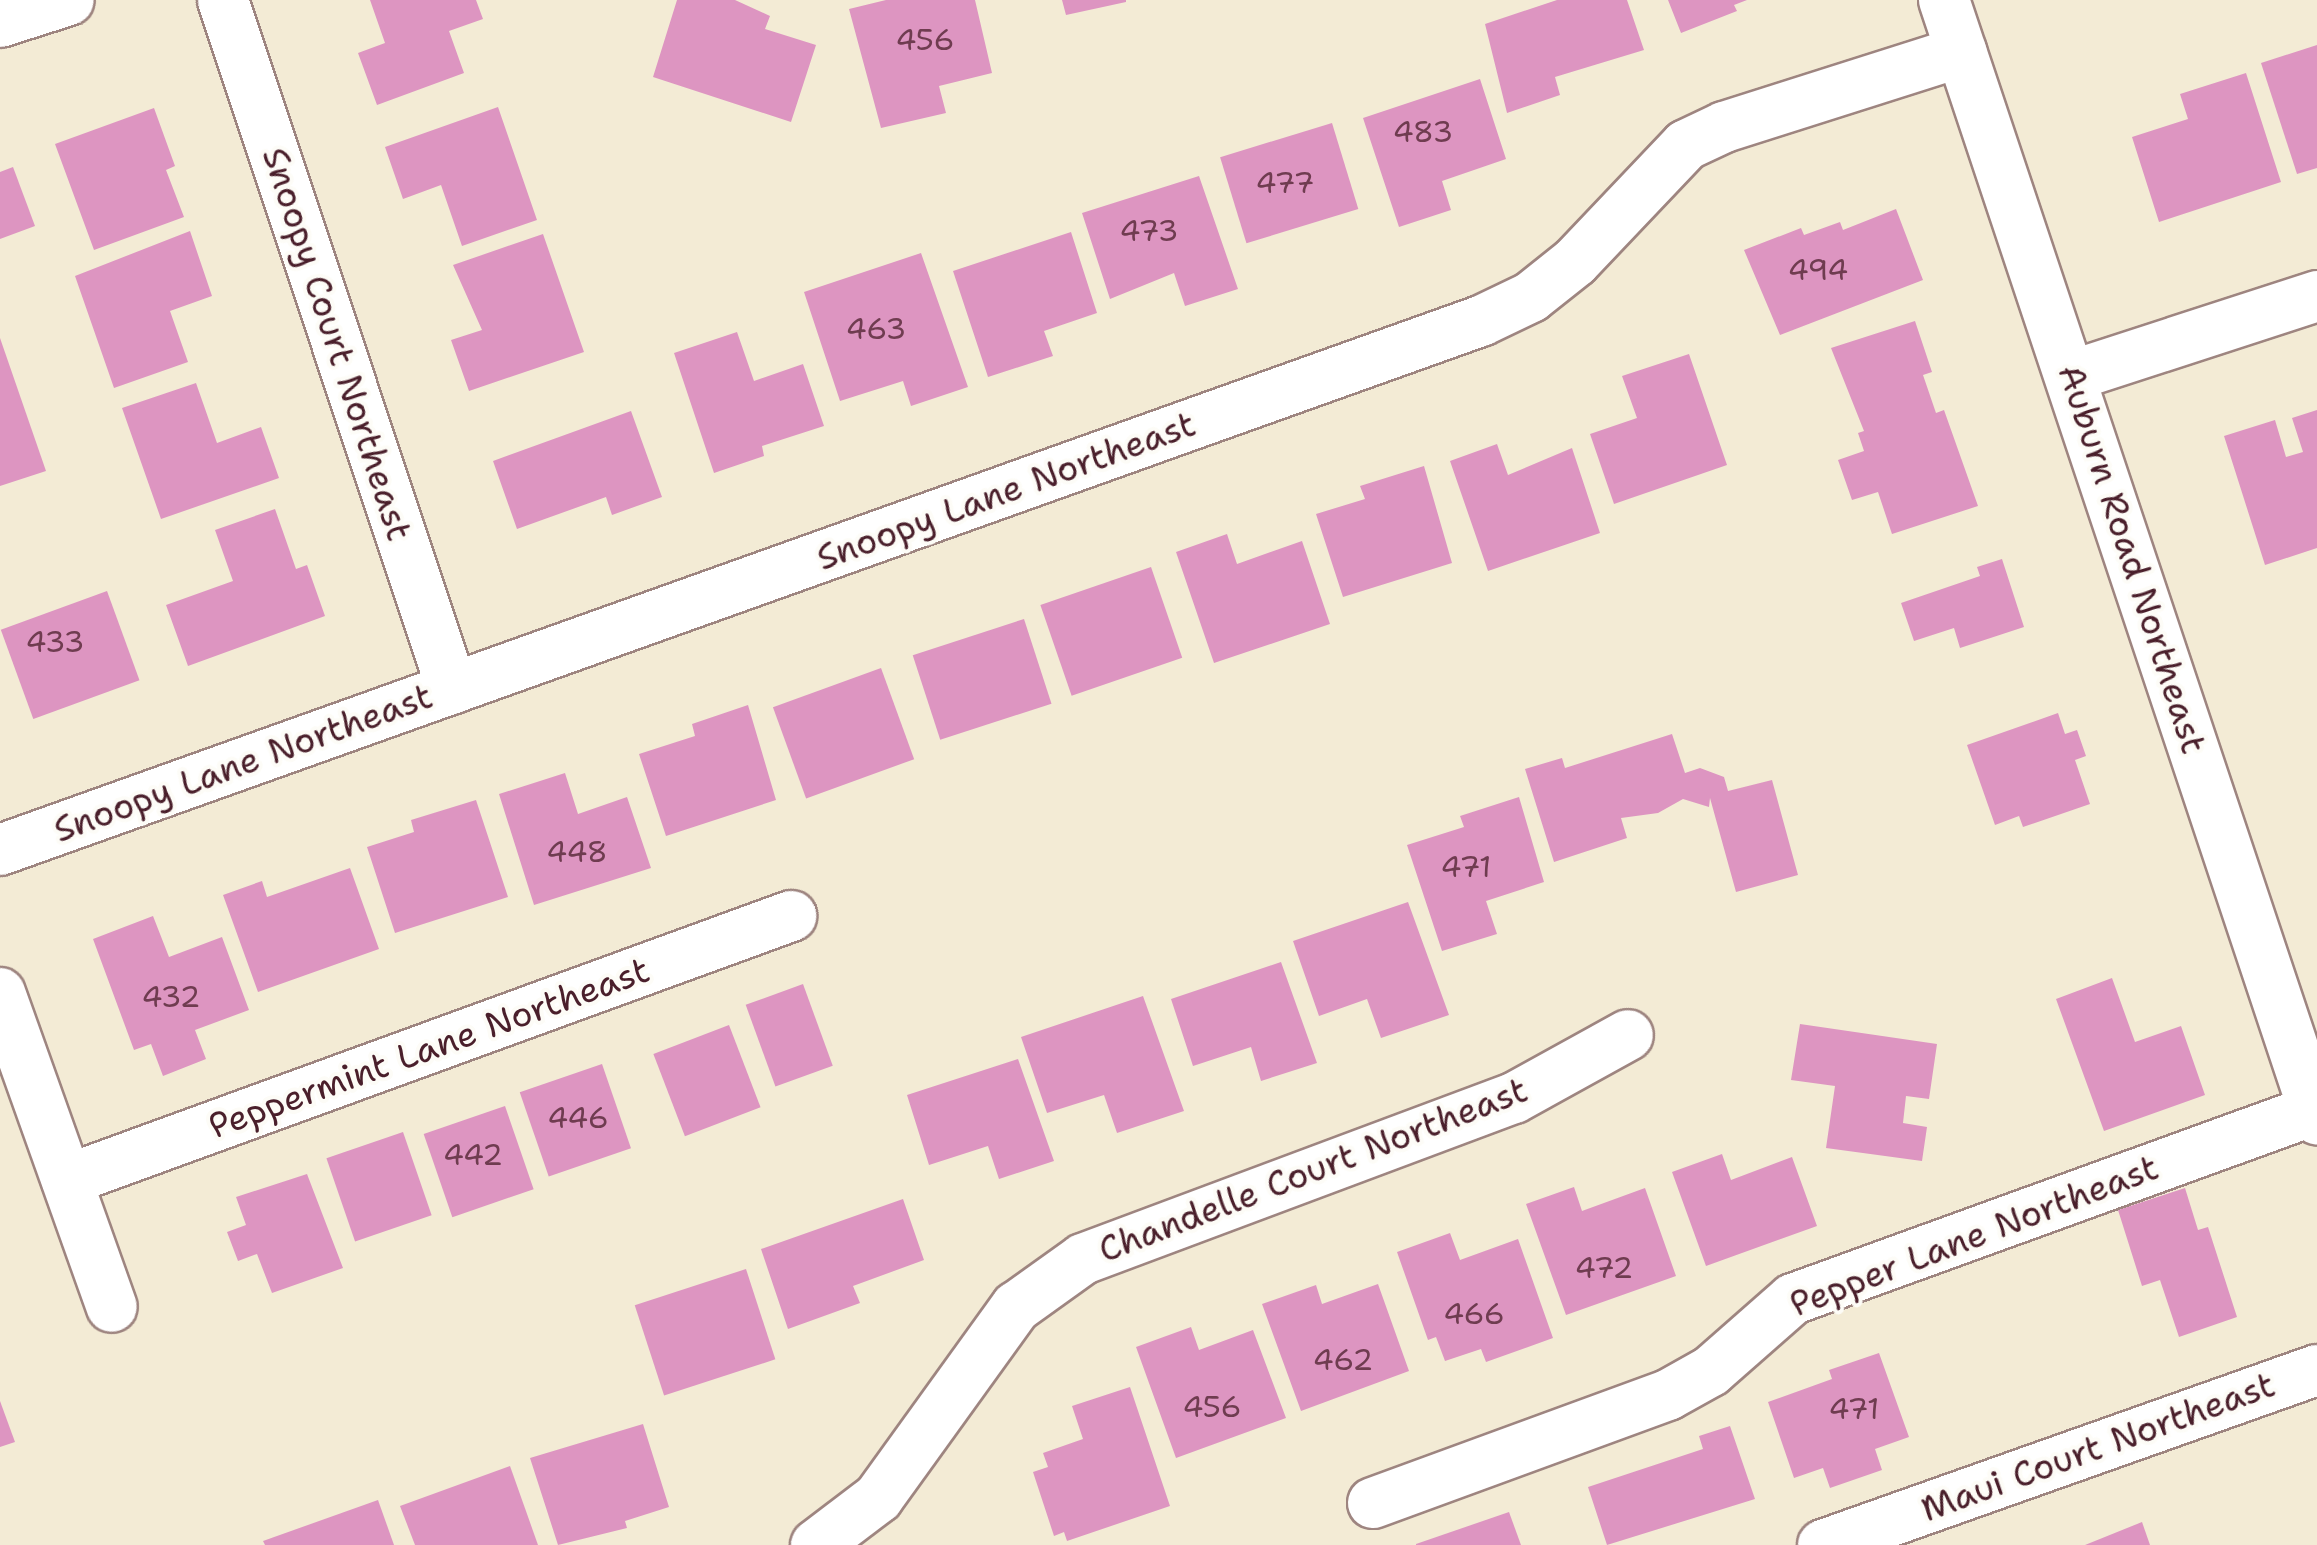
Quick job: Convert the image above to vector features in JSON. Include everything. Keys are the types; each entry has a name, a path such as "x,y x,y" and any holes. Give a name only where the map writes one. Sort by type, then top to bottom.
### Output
{"street":[{"path":"0,22 69,0"},
{"name":"Snoopy Court Northeast","path":"223,0 452,689"},
{"name":"Auburn Road Northeast","path":"1944,0 2071,376 2302,1019 2315,1114"},
{"name":"Snoopy Lane Northeast","path":"0,850 1481,321 1530,296 1575,262 1686,145 1742,120 1961,52"},
{"path":"2071,376 2317,296"},
{"name":"Peppermint Lane Northeast","path":"66,1180 791,916"},
{"path":"0,994 112,1308"},
{"name":"Chandelle Court Northeast","path":"816,1545 878,1498 1016,1306 1083,1259 1514,1098 1628,1035"},
{"name":"Pepper Lane Northeast","path":"1373,1503 1668,1395 1712,1372 1793,1299 2315,1114"},
{"name":"Maui Court Northeast","path":"1823,1545 2317,1370"}],"building":[{"path":"370,0 476,0 483,19 449,31 464,73 377,105 358,53 385,43"},
{"path":"677,0 735,0 770,16 765,29 816,45 791,122 653,77"},
{"path":"886,0 975,0 992,73 939,86 946,113 881,128 849,9"},
{"path":"1062,0 1126,0 1126,2 1066,15"},
{"path":"1557,0 1627,0 1644,50 1555,77 1560,95 1507,113 1485,24"},
{"path":"1668,0 1747,0 1734,5 1737,11 1681,33"},
{"path":"2317,45 2317,168 2297,174 2261,63"},
{"path":"2246,73 2281,182 2159,222 2132,137 2188,119 2180,94"},
{"path":"1480,79 1506,159 1442,181 1451,210 1399,227 1363,118"},
{"path":"498,107 537,220 462,246 441,185 403,199 385,147"},
{"path":"154,108 175,166 166,170 184,217 94,250 55,144"},
{"path":"1332,123 1358,209 1246,243 1220,157"},
{"path":"13,167 35,226 0,239 0,172"},
{"path":"1199,176 1238,289 1185,306 1174,273 1110,299 1082,213"},
{"path":"1896,209 1923,280 1780,335 1744,250 1801,228 1804,235 1840,222 1843,230"},
{"path":"190,231 212,296 170,311 188,362 114,388 75,276"},
{"path":"1071,232 1097,313 1044,331 1053,356 988,377 953,271"},
{"path":"543,234 584,352 469,391 451,340 482,330 453,265"},
{"path":"921,253 968,387 911,406 903,381 840,401 804,292"},
{"path":"1915,321 1932,372 1923,375 1936,413 1944,410 1978,506 1892,534 1878,492 1852,500 1838,460 1864,451 1858,433 1864,431 1831,348"},
{"path":"737,332 754,381 803,364 824,426 762,446 764,456 714,473 674,353"},
{"path":"0,338 46,471 0,486"},
{"path":"1689,354 1727,465 1614,504 1590,434 1637,418 1622,376"},
{"path":"196,383 217,443 261,427 279,478 161,519 122,408"},
{"path":"2317,410 2317,548 2265,565 2224,436 2275,420 2286,457 2303,452 2292,418"},
{"path":"631,411 662,497 612,515 606,497 517,529 493,461"},
{"path":"1497,444 1508,475 1572,448 1600,533 1488,571 1450,461"},
{"path":"1424,466 1452,563 1343,597 1316,514 1365,499 1360,486"},
{"path":"275,509 296,569 307,565 325,616 188,666 166,605 233,581 215,530"},
{"path":"1227,534 1237,564 1302,541 1330,624 1214,663 1176,552"},
{"path":"2002,559 2024,627 1960,648 1954,628 1914,641 1901,603 1980,576 1977,567"},
{"path":"1151,567 1182,658 1072,696 1040,605"},
{"path":"107,591 139,680 33,719 1,630"},
{"path":"1024,619 1052,704 940,740 913,655"},
{"path":"881,668 914,759 806,798 773,707"},
{"path":"748,705 776,800 666,836 639,754 695,736 692,724"},
{"path":"2058,713 2065,734 2077,730 2086,756 2075,760 2090,804 2023,827 2019,816 1995,825 1967,745"},
{"path":"1672,734 1685,773 1700,768 1724,777 1728,791 1772,780 1798,875 1736,892 1710,798 1709,807 1683,799 1658,813 1621,818 1627,838 1554,862 1525,769 1562,758 1565,768"},
{"path":"565,773 578,814 627,797 651,868 534,905 499,794"},
{"path":"1519,797 1544,882 1486,901 1497,934 1442,951 1407,845 1464,827 1460,816"},
{"path":"476,800 508,897 395,933 367,847 414,832 411,820"},
{"path":"350,868 379,949 258,992 223,895 262,881 267,897"},
{"path":"1408,902 1449,1015 1381,1038 1367,999 1319,1016 1293,941"},
{"path":"153,916 169,957 222,937 249,1010 195,1030 206,1059 163,1076 151,1044 134,1050 93,939"},
{"path":"1281,962 1317,1063 1261,1081 1251,1047 1193,1066 1171,999"},
{"path":"2112,978 2135,1042 2181,1026 2205,1095 2104,1131 2056,999"},
{"path":"803,984 833,1066 775,1087 746,1005"},
{"path":"1143,996 1184,1111 1117,1133 1104,1095 1047,1113 1021,1037"},
{"path":"1800,1024 1937,1044 1929,1099 1906,1096 1903,1123 1927,1127 1922,1161 1826,1148 1835,1086 1791,1080"},
{"path":"729,1025 761,1107 685,1136 653,1054"},
{"path":"1018,1059 1054,1161 999,1179 988,1146 929,1165 907,1095"},
{"path":"602,1064 631,1148 549,1176 520,1092"},
{"path":"505,1106 534,1189 452,1217 424,1134"},
{"path":"403,1132 432,1215 355,1242 326,1158"},
{"path":"1722,1154 1731,1180 1792,1157 1817,1226 1706,1266 1672,1172"},
{"path":"307,1174 343,1268 272,1293 257,1254 238,1261 227,1232 246,1225 236,1197"},
{"path":"1574,1187 1582,1211 1645,1188 1676,1276 1566,1315 1526,1204"},
{"path":"2185,1188 2198,1230 2208,1227 2237,1317 2179,1337 2160,1280 2142,1286 2118,1210"},
{"path":"903,1199 924,1260 853,1286 860,1303 788,1329 761,1249"},
{"path":"1450,1233 1460,1260 1518,1239 1553,1338 1486,1362 1481,1349 1445,1361 1436,1337 1428,1340 1397,1252"},
{"path":"746,1269 775,1359 664,1396 635,1305"},
{"path":"1378,1284 1409,1371 1301,1411 1262,1304 1316,1285 1322,1304"},
{"path":"1191,1327 1199,1350 1253,1330 1286,1418 1176,1458 1136,1347"},
{"path":"1879,1353 1909,1437 1875,1449 1882,1470 1830,1488 1823,1468 1794,1478 1768,1402 1832,1379 1829,1370"},
{"path":"1130,1387 1170,1506 1067,1541 1064,1532 1054,1536 1033,1472 1048,1467 1043,1453 1083,1439 1072,1406"},
{"path":"0,1401 15,1442 0,1447"},
{"path":"643,1424 669,1507 625,1521 627,1528 558,1545 530,1458"},
{"path":"1730,1426 1755,1499 1607,1545 1588,1487 1703,1449 1699,1436"},
{"path":"510,1466 538,1545 415,1545 400,1506"},
{"path":"378,1500 394,1545 265,1545 263,1541"},
{"path":"1509,1512 1521,1545 1416,1545 1416,1544"},
{"path":"2142,1522 2150,1545 2085,1545"}]}
